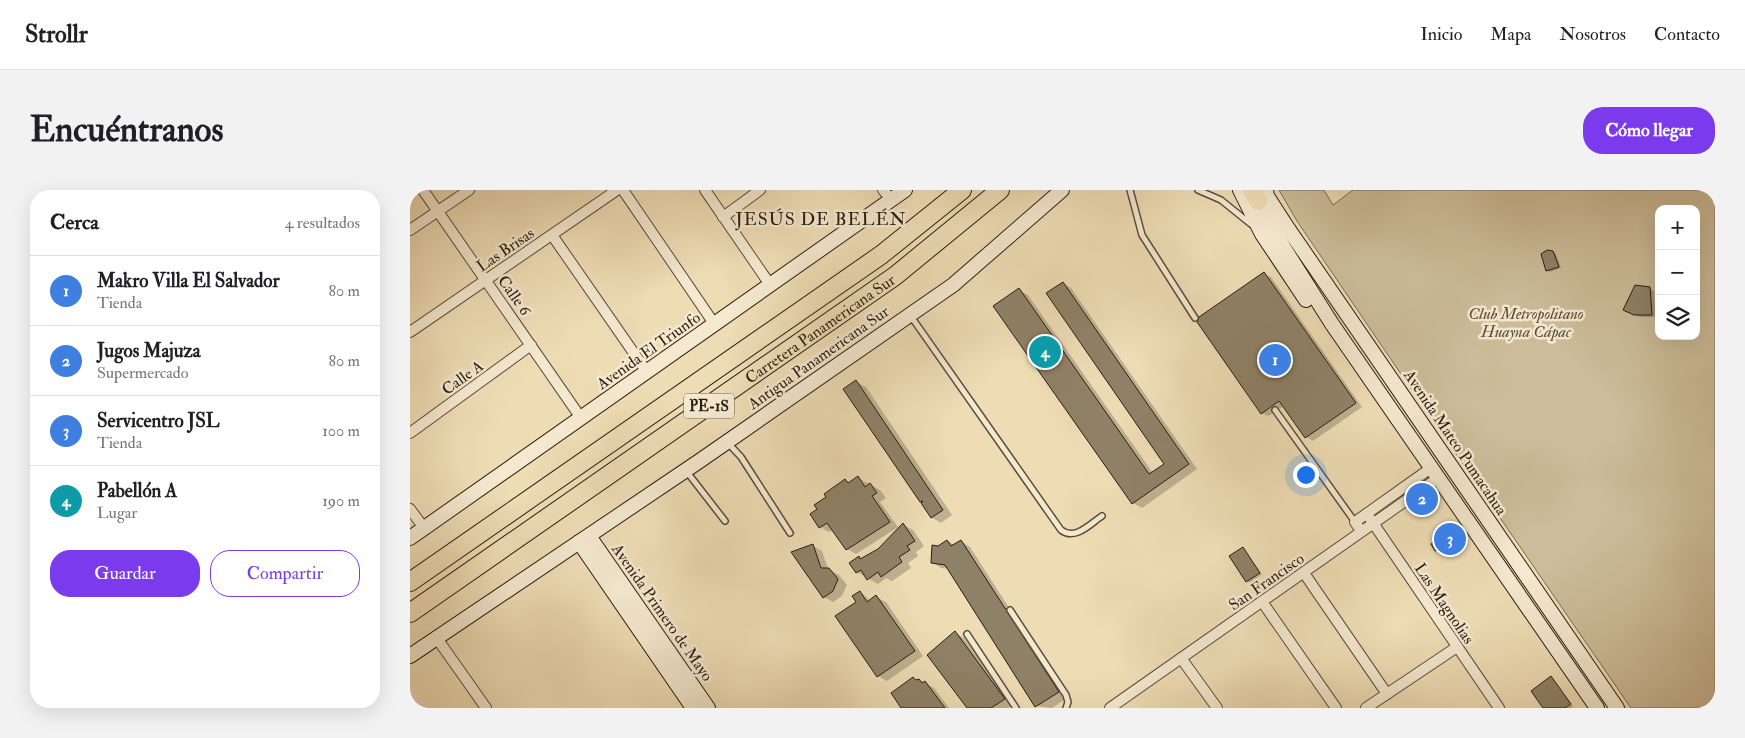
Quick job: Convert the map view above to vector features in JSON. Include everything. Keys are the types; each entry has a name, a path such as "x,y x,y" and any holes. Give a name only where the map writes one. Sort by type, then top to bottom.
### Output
{"highway":[{"name":"Carretera Panamericana Sur","path":"410,582 882,255 962,190"},
{"name":"Carretera Panamericana Sur","path":"410,613 895,276 1000,190"}],"main road":[{"name":"Avenida El Triunfo","path":"410,538 771,286 888,195 905,190"},
{"name":"Antigua Panamericana Sur","path":"410,656 686,470 953,285 1062,190"},
{"path":"1240,190 1262,234 1363,383 1390,408"},
{"name":"Avenida Mateo Pumacahua","path":"1261,193 1284,248 1327,316 1591,706"},
{"name":"Avenida Mateo Pumacahua","path":"1261,193 1617,708"},
{"name":"Avenida Primero de Mayo","path":"584,539 693,708"},
{"name":"Avenida Primero de Mayo","path":"584,539 708,708"}],"street":[{"name":"Calle 6","path":"423,190 582,418"},
{"path":"410,230 469,190"},
{"name":"Las Brisas","path":"410,332 617,190"},
{"path":"623,190 715,325"},
{"path":"705,190 771,286"},
{"path":"723,217 760,190"},
{"path":"552,235 647,372"},
{"name":"Calle A","path":"410,433 531,345"},
{"name":"San Francisco","path":"1110,708 1263,603 1304,573 1358,527 1435,473"},
{"path":"410,509 424,528"},
{"name":"Las Magnolias","path":"1370,519 1499,708"},
{"path":"1304,573 1387,694"},
{"path":"1263,603 1336,708"},
{"path":"436,638 486,708"},
{"path":"1366,708 1457,646"},
{"path":"1181,658 1216,708"}],"lane":[{"path":"1130,190 1142,235 1195,318"},
{"path":"1198,190 1221,200 1262,234"},
{"path":"910,315 1062,530 1066,534 1074,535 1102,516"},
{"path":"1275,410 1358,527"},
{"path":"726,441 741,457 790,532"},
{"path":"686,470 725,521"},
{"path":"1010,610 1066,695 1068,702 1066,708"},
{"path":"966,634 1016,708"}],"green space":[{"name":"Club Metropolitano Huayna Cápac","path":"1279,190 1324,190 1333,205 1353,190 1715,190 1715,708 1631,708 1297,221"}],"building":[{"path":"1547,250 1553,251 1559,267 1546,271 1541,254"},
{"path":"1264,272 1356,403 1305,438 1279,401 1261,414 1197,322 1199,317"},
{"path":"1063,282 1189,464 1132,504 993,306 1019,288 1149,474 1164,464 1046,293"},
{"path":"1635,285 1650,287 1652,315 1634,315 1623,310"},
{"path":"856,380 943,510 931,518 921,503 923,501 920,502 843,389"},
{"path":"858,476 865,487 870,483 877,493 872,496 890,522 846,550 827,523 819,528 810,514 817,509 814,505 826,497 824,494 845,479 848,483"},
{"path":"903,523 915,541 907,546 910,550 899,557 902,562 881,577 878,572 867,580 861,570 856,573 849,563 859,556 860,559 878,549"},
{"path":"1453,529 1460,539 1440,553 1438,550 1435,551 1431,544"},
{"path":"947,540 951,546 961,540 1059,692 1035,707 945,565 931,563 932,545 938,546"},
{"path":"813,544 821,568 829,568 838,579 833,591 823,598 791,552"},
{"path":"1243,547 1260,573 1246,582 1229,556"},
{"path":"860,591 867,602 876,595 915,651 877,677 835,616 856,602 852,596"},
{"path":"955,631 1005,699 991,708 967,708 927,655"},
{"path":"1551,676 1571,704 1565,708 1543,708 1531,691"},
{"path":"913,677 916,680 919,679 922,683 925,681 945,708 901,708 891,693"}],"place":[{"name":"Pabellón A","path":"1045,352"},
{"name":"Makro Villa El Salvador","path":"1275,360"},
{"name":"Jugos Majuza","path":"1422,499"},
{"name":"Servicentro JSL","path":"1450,539"}],"district":[{"name":"JESÚS DE BELÉN","path":"821,219"}]}
